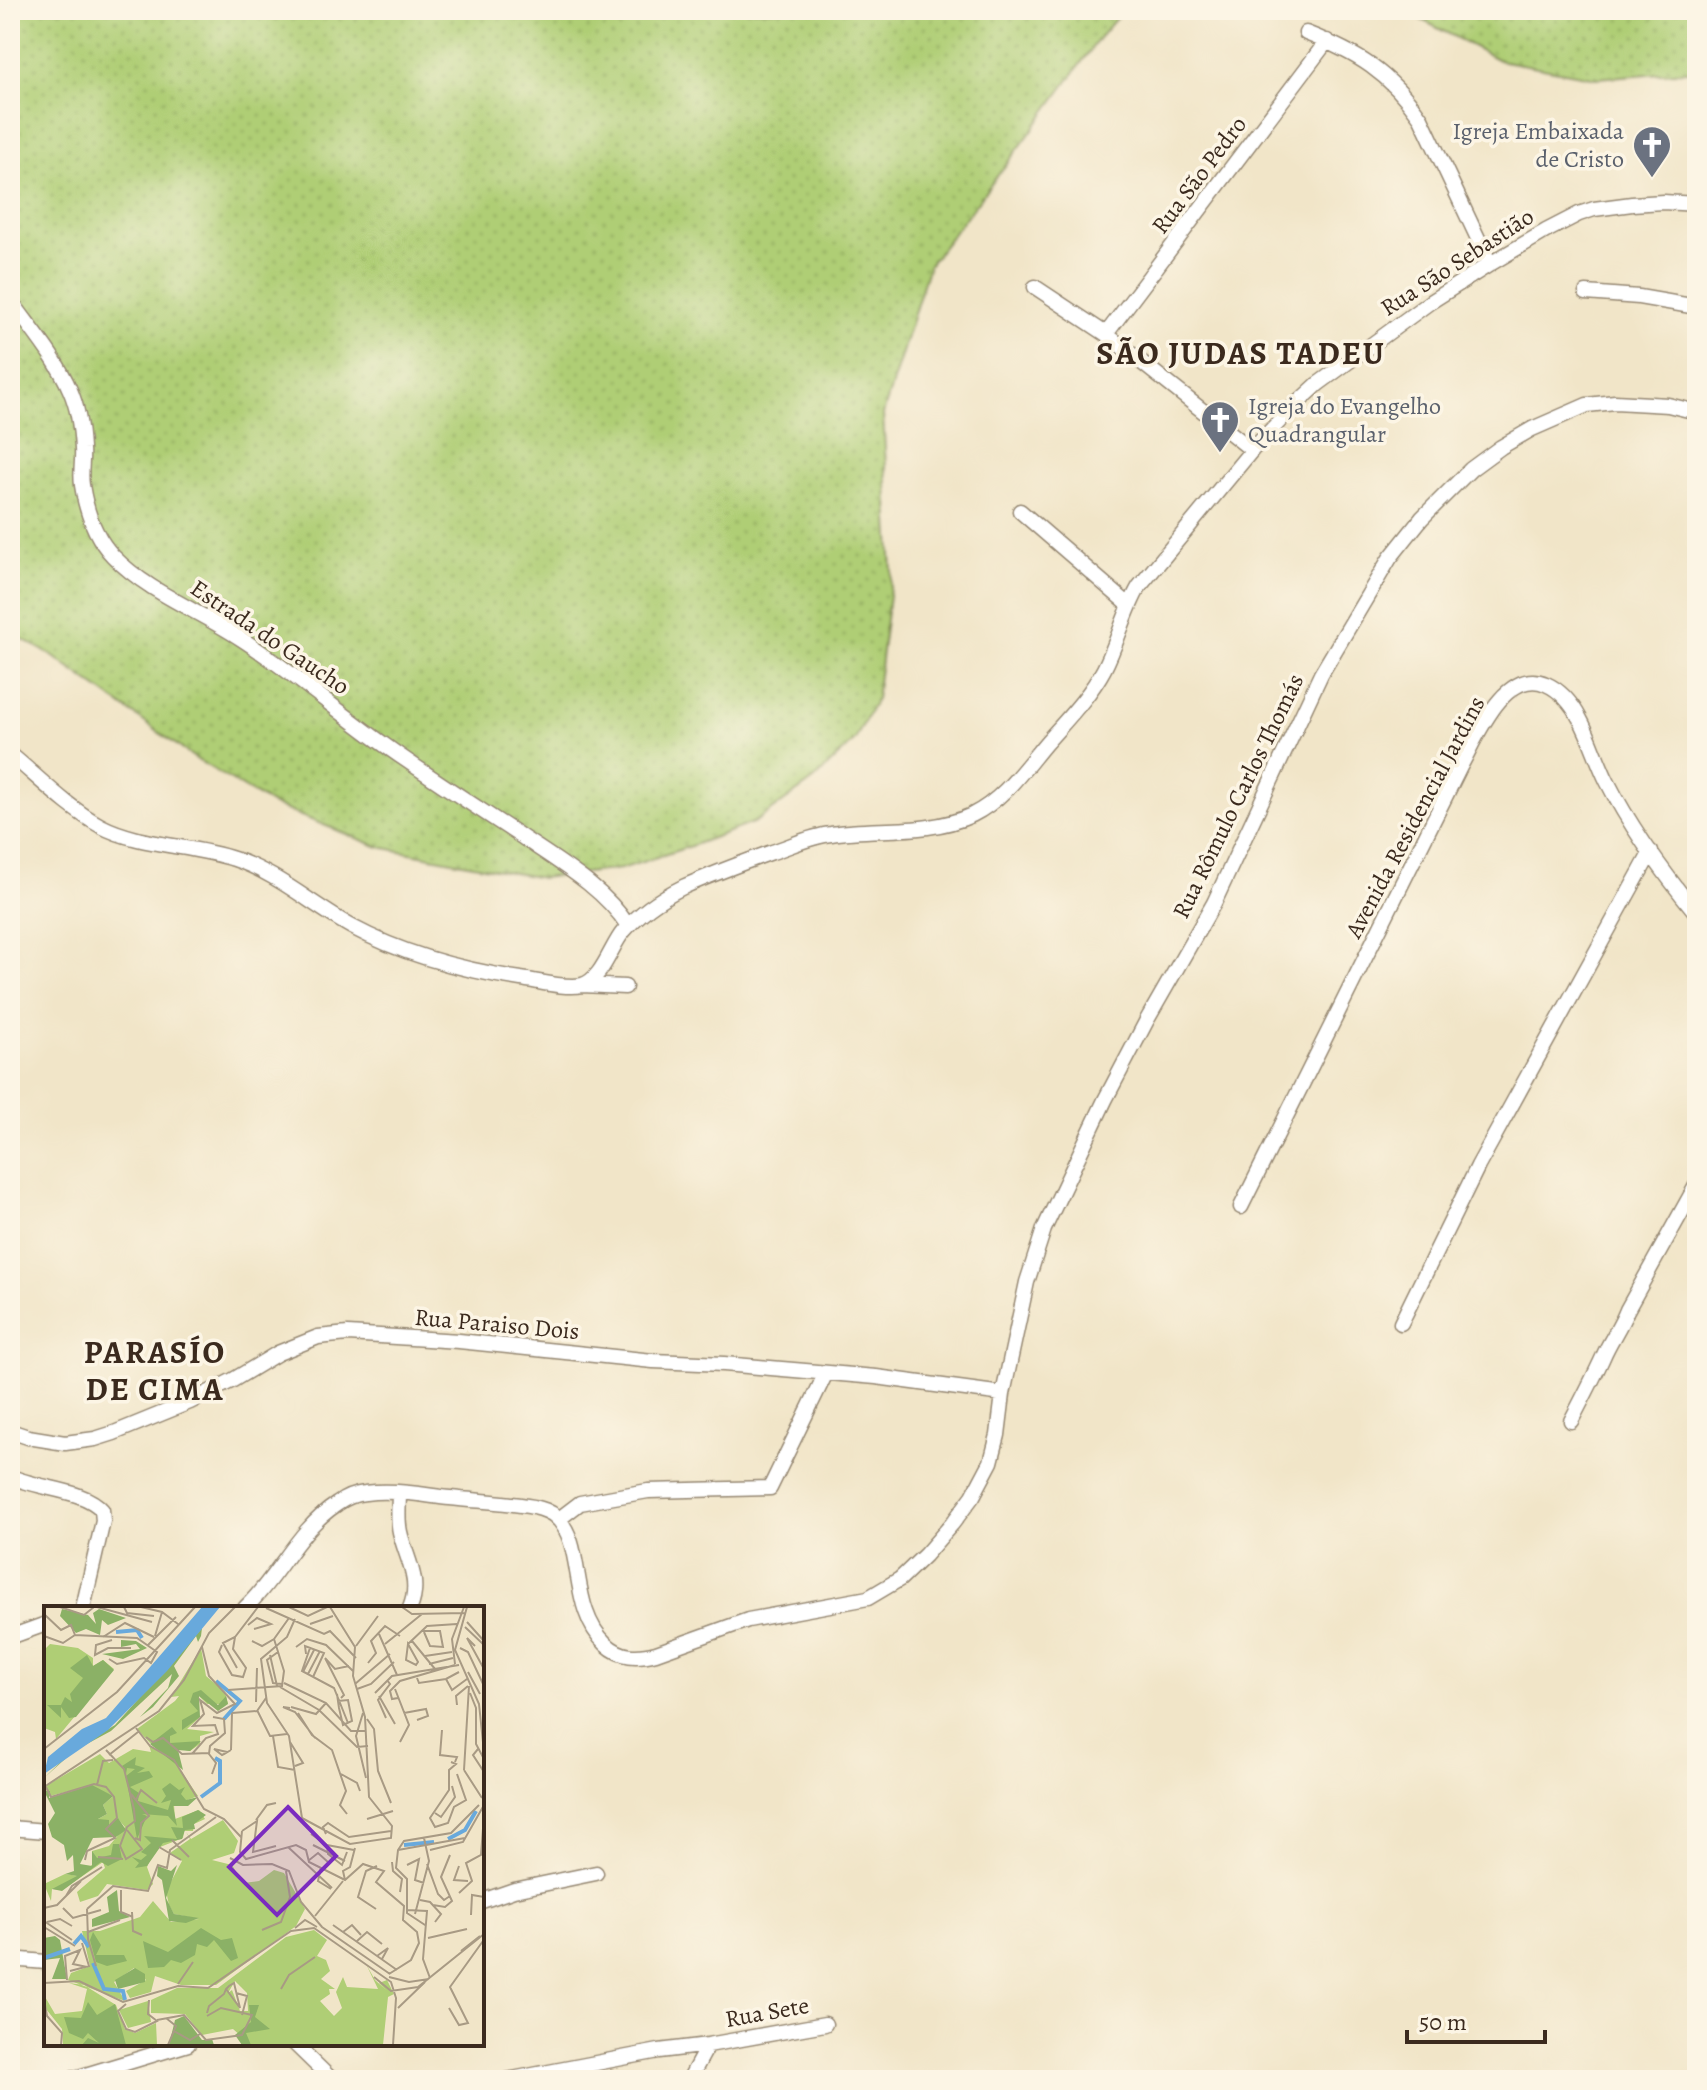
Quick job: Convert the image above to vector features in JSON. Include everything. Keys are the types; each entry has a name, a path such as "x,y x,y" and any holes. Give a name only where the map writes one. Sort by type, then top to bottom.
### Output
{"street":[{"path":"1306,33 1369,63 1410,102 1421,118 1490,264"},
{"name":"Rua São Pedro","path":"1106,334 1327,41"},
{"name":"Rua São Sebastião","path":"582,985 598,972 628,926 663,898 683,888 808,839 846,832 923,828 958,821 997,799 1096,682 1111,655 1129,605 1147,576 1252,450 1318,384 1419,310 1565,221 1594,209 1663,202 1697,204"},
{"path":"1035,287 1106,334 1252,450"},
{"path":"1586,293 1639,297 1697,307"},
{"name":"Estrada do Gaucho","path":"10,299 70,389 79,420 82,483 88,510 99,540 115,557 137,578 238,636 403,758 551,856 605,897 628,926"},
{"name":"Rua Rômulo Carlos Thomás","path":"559,1519 569,1537 581,1597 590,1621 602,1641 619,1654 627,1656 656,1653 748,1620 855,1602 879,1593 900,1579 940,1539 973,1496 991,1462 1027,1282 1044,1229 1105,1100 1214,903 1321,674 1390,558 1422,518 1471,469 1532,429 1587,405 1615,402 1668,405 1697,412"},
{"path":"1020,511 1129,605"},
{"name":"Avenida Residencial Jardins","path":"1241,1207 1461,765 1493,708 1508,691 1525,682 1540,681 1555,688 1569,701 1608,782 1651,852 1697,914"},
{"path":"10,754 85,816 111,831 232,858 282,882 354,928 402,949 471,971 561,985 625,987"},
{"path":"1401,1323 1478,1166 1651,852"},
{"path":"1571,1421 1604,1354 1620,1330 1627,1310 1697,1184"},
{"name":"Rua Paraiso Dois","path":"10,1431 65,1443 104,1436 211,1392 278,1353 318,1337 332,1335 367,1334 459,1341 653,1361 876,1377 1003,1394"},
{"path":"247,1606 303,1534 339,1503 365,1493 399,1493 536,1507 559,1519 580,1503 648,1491 770,1488 826,1373"},
{"path":"10,1476 90,1500 102,1510 103,1521 83,1606"},
{"path":"399,1493 398,1527 415,1580 411,1606"},
{"path":"10,1637 44,1625"},
{"path":"10,1828 44,1831"},
{"path":"484,1900 514,1890 596,1873"},
{"path":"10,1959 44,1962"},
{"name":"Rua Sete","path":"689,2080 708,2045 825,2024"},
{"path":"507,2080 659,2051 708,2045"},
{"path":"69,2080 181,2046"},
{"path":"297,2046 332,2080"}],"green space":[{"path":"10,10 1123,10 929,265 883,414 892,572 876,699 855,740 814,780 755,822 621,869 541,878 379,847 271,804 196,759 51,655 10,632"},
{"path":"1403,10 1697,10 1697,69 1597,78 1499,60"}],"place":[{"name":"Igreja Embaixada de Cristo","path":"1652,179"},
{"name":"Igreja do Evangelho Quadrangular","path":"1220,454"}],"district":[{"name":"SÃO JUDAS TADEU","path":"1241,353"},
{"name":"PARASÍO DE CIMA","path":"155,1370"}]}
